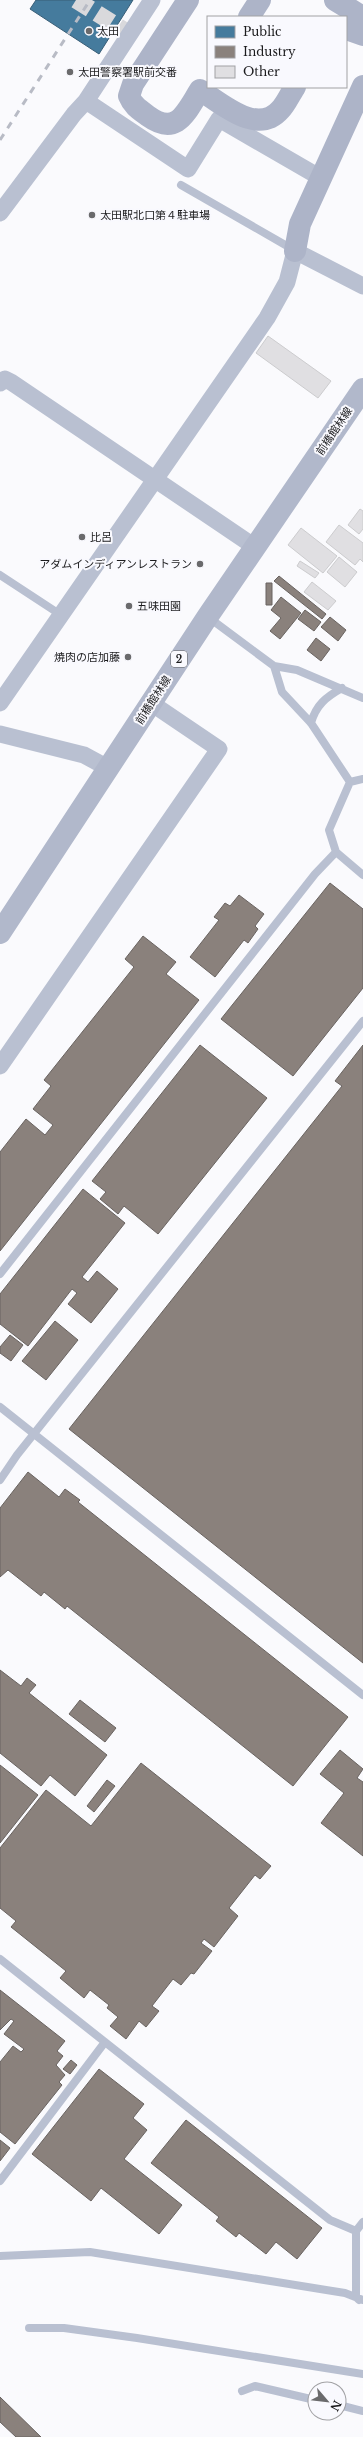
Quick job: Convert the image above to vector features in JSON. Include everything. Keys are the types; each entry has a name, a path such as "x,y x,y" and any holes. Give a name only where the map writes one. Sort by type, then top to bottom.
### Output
{"main road":[{"name":"前橋館林線","path":"0,932 208,616 363,389"}],"street":[{"path":"0,213 74,114 86,101 152,0"},
{"path":"188,0 132,84 129,96 137,108 148,116 169,125 178,122 184,116 204,85"},
{"path":"250,16 260,0"},
{"path":"335,0 363,17"},
{"path":"347,28 363,35"},
{"path":"0,703 268,318 287,282 300,224 322,178 358,114 363,86"},
{"path":"208,88 246,118 254,120 270,117 280,110 294,88"},
{"path":"86,101 188,169 219,119 322,178"},
{"path":"295,251 363,286"},
{"path":"2,379 155,479 255,547"},
{"path":"0,1066 219,749 151,703"},
{"path":"0,734 84,755 108,768"}],"lane":[{"path":"181,185 295,251"},
{"path":"0,575 61,615"},
{"path":"208,616 274,666 297,670 363,698"},
{"path":"274,666 282,692 311,723 350,782"},
{"path":"311,723 315,710 326,696 342,688"},
{"path":"350,782 363,779"},
{"path":"350,782 330,830 336,852 363,875"},
{"path":"0,1274 310,880 336,852"},
{"path":"0,1480 34,1435 363,1021"},
{"path":"0,1407 363,1695"},
{"path":"0,1959 330,2220 356,2231"},
{"path":"0,2181 105,2042"},
{"path":"363,2222 356,2231 360,2299 363,2303"},
{"path":"0,2256 90,2252 345,2294 360,2299"},
{"path":"29,2328 64,2328 138,2338 363,2374"},
{"path":"242,2391 255,2386 307,2398"},
{"path":"347,2407 363,2411"}],"building: Public":[{"name":"太田","path":"36,0 133,0 99,54 30,9"}],"building: Industry":[{"path":"279,576 326,614 322,619 274,581"},
{"path":"266,583 272,583 272,605 266,605"},
{"path":"281,597 301,613 280,639 270,631 281,618 271,610"},
{"path":"305,610 321,622 314,631 298,619"},
{"path":"330,617 346,630 338,641 321,627"},
{"path":"316,638 330,649 321,661 307,650"},
{"path":"330,883 363,909 363,988 293,1076 221,1019"},
{"path":"239,895 264,914 255,926 258,929 248,943 244,940 215,977 190,957 219,920 214,917 225,903 230,906"},
{"path":"143,936 176,962 166,974 199,1000 0,1251 0,1152 26,1119 45,1135 53,1125 33,1109 51,1086 44,1080 134,967 125,959"},
{"path":"200,1045 267,1098 158,1234 124,1206 118,1214 100,1199 106,1192 92,1181"},
{"path":"363,1045 363,1663 69,1429 342,1086 335,1081"},
{"path":"83,1189 125,1223 82,1277 88,1282 97,1271 118,1289 91,1323 68,1304 77,1293 72,1289 28,1346 0,1324 0,1294"},
{"path":"55,1321 78,1340 46,1380 22,1361"},
{"path":"10,1335 23,1345 11,1361 0,1353 0,1347"},
{"path":"28,1472 59,1497 65,1489 80,1500 78,1502 348,1717 293,1786 67,1606 65,1609 44,1592 41,1596 8,1570 0,1577 0,1508"},
{"path":"0,1670 21,1686 27,1678 36,1685 29,1693 107,1755 75,1796 50,1775 41,1786 0,1753"},
{"path":"80,1700 116,1728 105,1742 69,1714"},
{"path":"340,1750 363,1769 357,1778 363,1782 363,1856 321,1823 344,1793 320,1774"},
{"path":"141,1763 271,1866 260,1879 255,1875 229,1908 238,1916 214,1947 204,1939 201,1943 212,1951 194,1974 191,1973 181,1985 173,1979 152,2006 159,2011 146,2027 139,2021 126,2039 110,2026 118,2017 107,2008 109,2005 90,1990 84,1998 60,1978 66,1971 11,1927 16,1921 0,1908 0,1848 46,1790 91,1826"},
{"path":"0,1765 38,1795 0,1843"},
{"path":"107,1780 115,1786 94,1812 87,1806"},
{"path":"0,1990 65,2041 57,2051 63,2056 56,2065 65,2075 59,2082 62,2085 15,2144 0,2132 0,2062 13,2046 21,2052 24,2049 4,2034 14,2021 11,2019 0,2030"},
{"path":"71,2060 77,2065 70,2074 63,2069"},
{"path":"99,2069 144,2104 133,2118 147,2130 124,2159 182,2205 159,2234 101,2188 91,2201 32,2154"},
{"path":"186,2120 322,2228 297,2259 276,2242 266,2254 239,2233 236,2237 216,2221 219,2217 151,2163"},
{"path":"0,2140 10,2148 0,2161"},
{"path":"0,2397 41,2437 16,2437 0,2422"}],"building: Other":[{"path":"268,336 331,381 318,398 256,353"},
{"path":"360,509 363,511 363,529 359,534 348,525"},
{"path":"339,525 363,543 363,562 360,559 355,565 326,542"},
{"path":"301,528 337,556 323,573 288,545"},
{"path":"339,557 357,572 345,587 327,572"},
{"path":"300,561 319,573 315,578 297,566"},
{"path":"312,582 336,601 328,610 304,592"}],"tunnel":[{"path":"76,0 130,34"}],"railway":[{"path":"0,140 90,0"}],"place":[{"name":"太田","path":"89,31"},
{"name":"太田警察署駅前交番","path":"70,72"},
{"name":"太田駅北口第４駐車場","path":"92,215"},
{"name":"比呂","path":"82,537"},
{"name":"アダムインディアンレストラン","path":"200,564"},
{"name":"五味田園","path":"129,606"},
{"name":"焼肉の店加藤","path":"128,657"}]}
